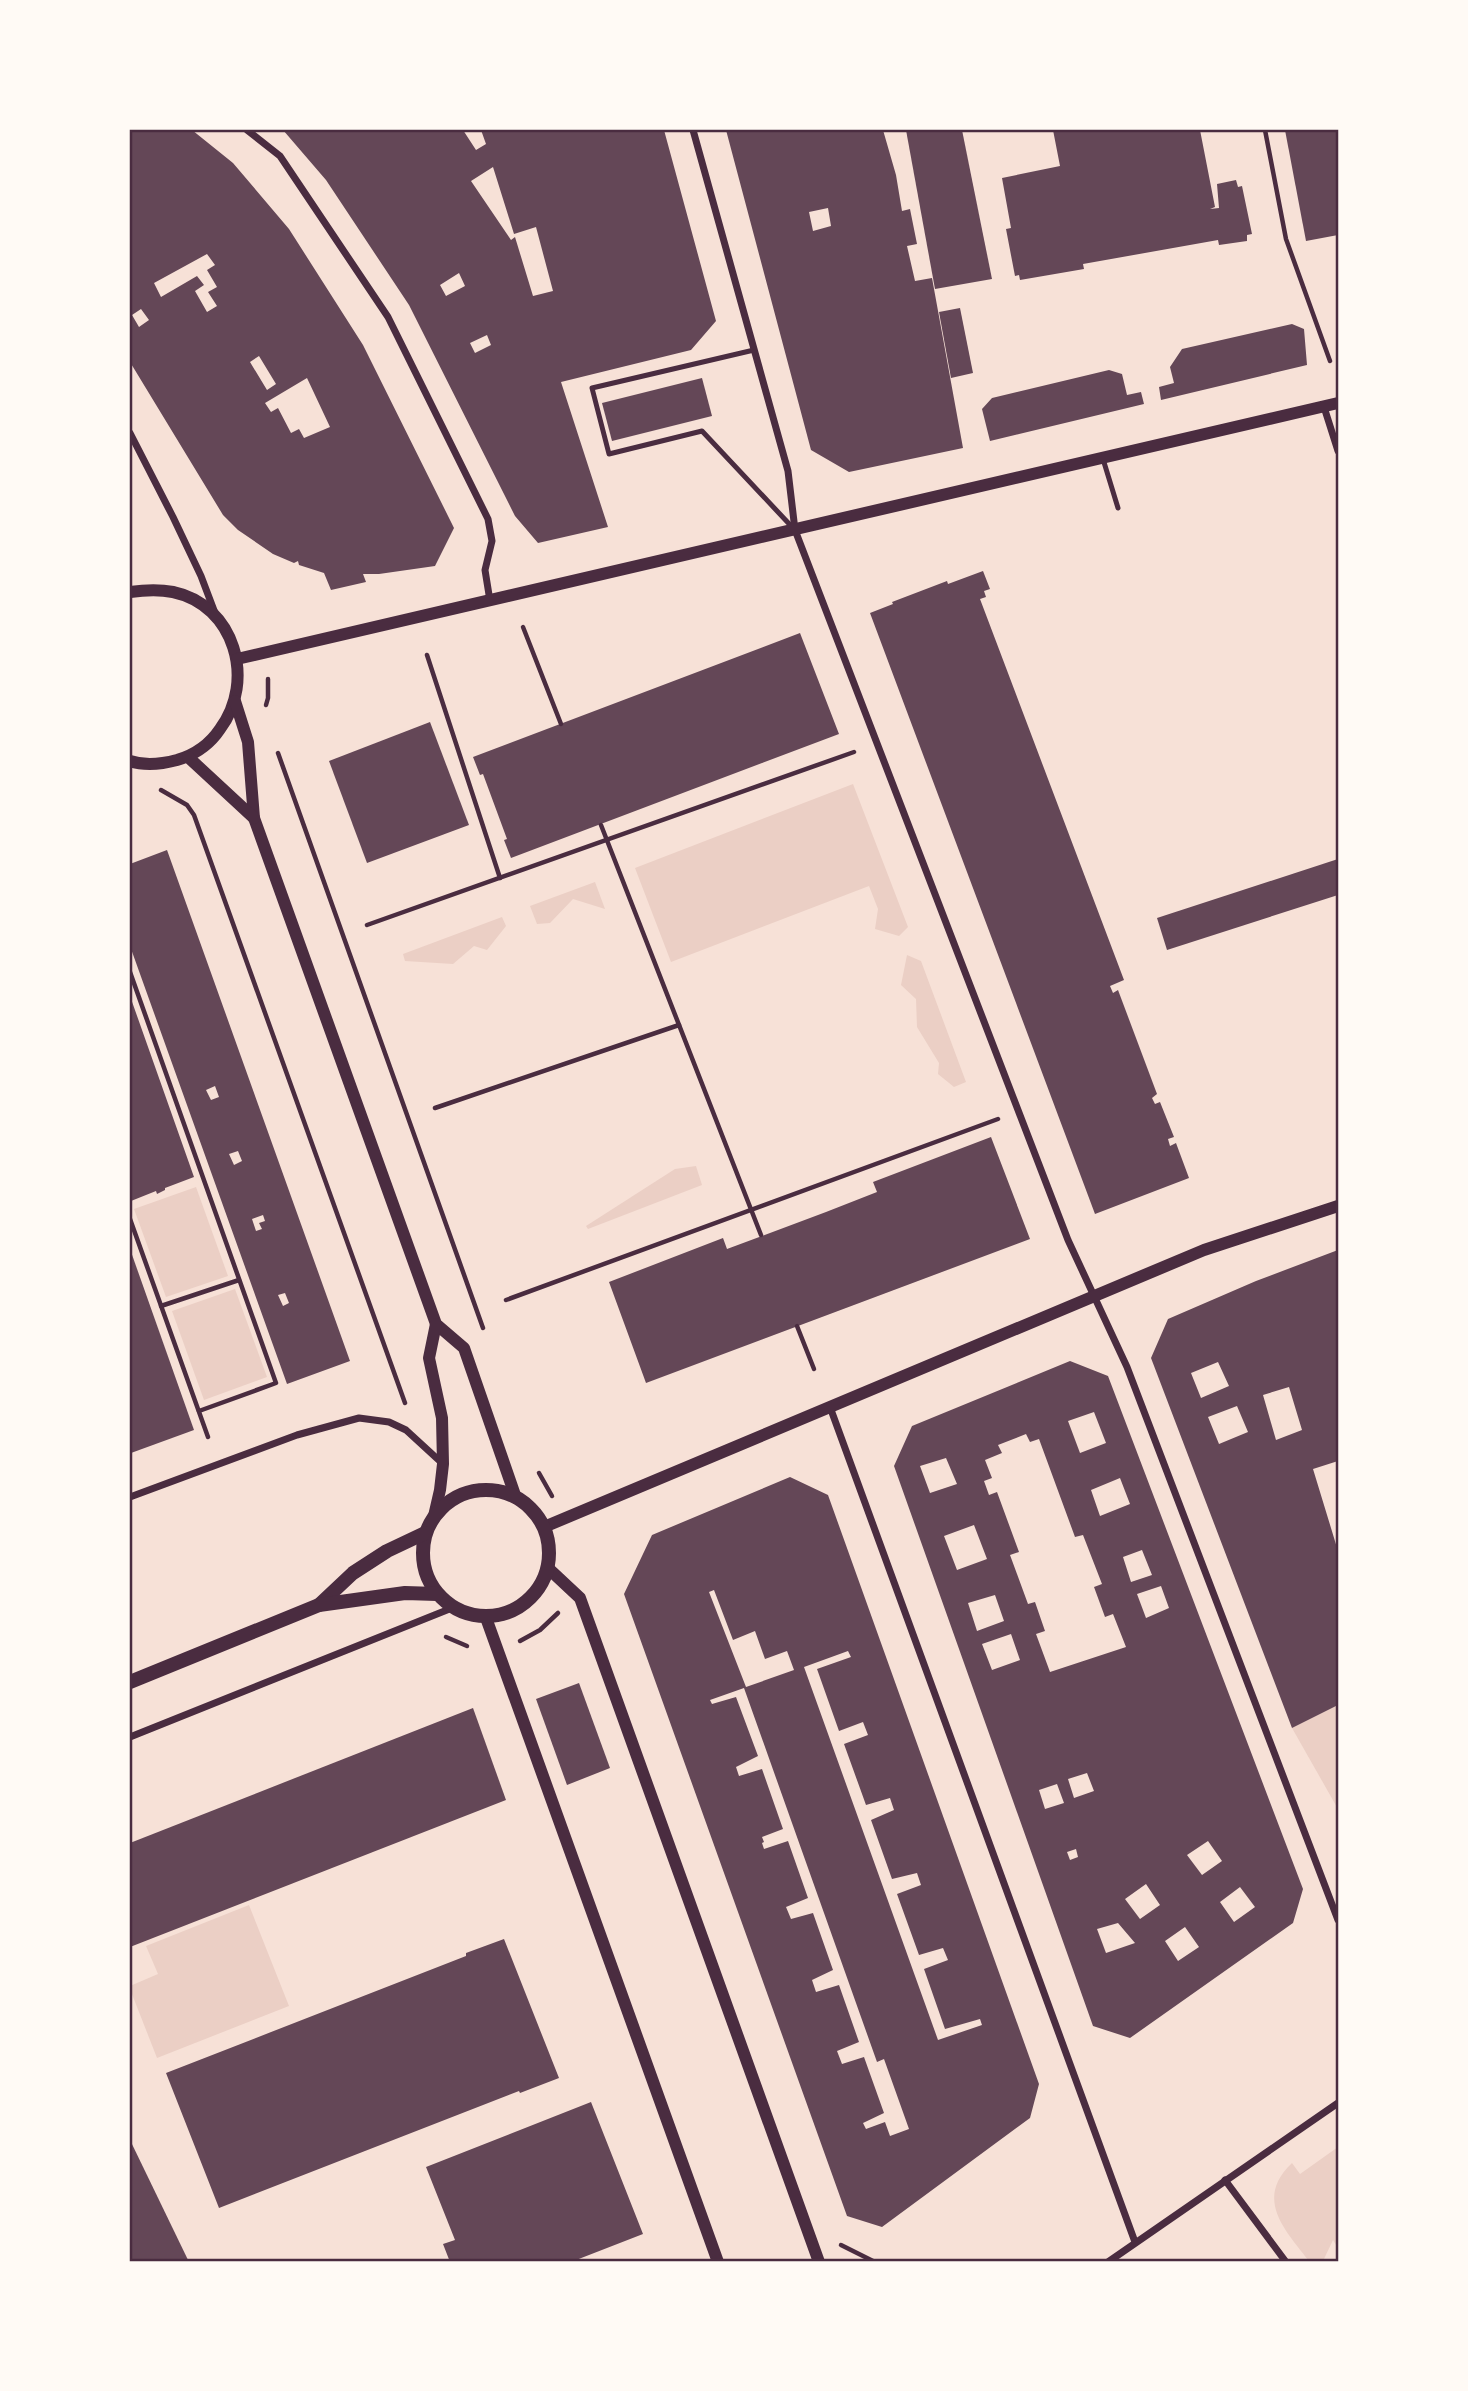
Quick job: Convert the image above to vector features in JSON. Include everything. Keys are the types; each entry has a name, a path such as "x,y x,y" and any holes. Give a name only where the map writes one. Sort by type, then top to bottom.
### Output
{"main road":[{"path":"502,1492 528,1506 544,1527 550,1549 549,1569 544,1583 526,1602 502,1613 468,1614 452,1608 430,1586 424,1570 422,1552 425,1533 434,1516 447,1502 467,1494 502,1492"},
{"path":"319,1605 353,1573 387,1551 425,1533"},
{"path":"130,1682 319,1605 405,1593 437,1594"}],"street":[{"path":"247,130 279,156 388,317 488,519 492,541 485,570 490,601"},
{"path":"693,130 788,471 795,530 1068,1240 1127,1367 1339,1920"},
{"path":"237,659 1339,403"},
{"path":"1324,407 1339,451"},
{"path":"130,433 184,540 216,617"},
{"path":"130,592 174,592 198,603 216,617 225,628 237,659 239,682 227,720 214,739 188,757 160,764 130,761"},
{"path":"235,701 248,742 254,818 436,1324 464,1348 516,1498"},
{"path":"188,757 254,818"},
{"path":"544,1527 1205,1250 1339,1206"},
{"path":"434,1516 443,1464 442,1418 429,1358 436,1324"},
{"path":"831,1407 1135,2242"},
{"path":"130,1497 297,1435 359,1418 389,1422 413,1434 443,1464"},
{"path":"549,1569 580,1598 819,2262"},
{"path":"130,1737 452,1608"},
{"path":"485,1615 718,2262"},
{"path":"1108,2262 1339,2103"},
{"path":"1224,2180 1286,2262"}],"lane":[{"path":"754,350 592,388 609,454 702,431 795,530"},
{"path":"1103,459 1118,508"}],"path":[{"path":"1265,130 1286,239 1329,361"},
{"path":"523,627 561,724"},
{"path":"427,655 500,878"},
{"path":"367,925 877,744"},
{"path":"277,752 486,1335"},
{"path":"157,788 187,805 194,815 408,1410 413,1434"},
{"path":"601,825 761,1235"},
{"path":"130,972 276,1383 199,1411"},
{"path":"435,1108 679,1025"},
{"path":"506,1300 1018,1112"},
{"path":"130,1219 208,1437"},
{"path":"161,1306 239,1280"},
{"path":"797,1326 814,1369"},
{"path":"509,1478 541,1491 555,1501 536,1469"},
{"path":"496,1647 522,1640 540,1630 561,1610 573,1592"}],"shaded area":[{"path":"853,784 908,927 899,936 875,929 878,909 869,886 671,962 635,868"},
{"path":"595,882 605,909 573,899 550,923 537,924 530,906"},
{"path":"502,917 506,926 487,950 474,946 453,964 405,961 403,954"},
{"path":"907,955 921,961 966,1082 954,1087 938,1074 939,1063 917,1027 916,999 901,985"},
{"path":"696,1166 702,1185 588,1229 586,1226 675,1169"},
{"path":"196,1187 228,1276 166,1297 134,1209"},
{"path":"235,1289 267,1377 204,1400 172,1311"},
{"path":"1338,1705 1338,1809 1292,1728"},
{"path":"249,1905 289,2006 157,2058 130,1989 130,1986 158,1974 146,1946"},
{"path":"1338,2147 1338,2248 1333,2240 1323,2261 1309,2261 1277,2214 1275,2189 1292,2163 1300,2174"}],"building":[{"path":"130,130 192,130 233,163 289,229 363,345 454,528 435,566 363,574 366,582 331,590 324,573 299,565 298,561 294,563 273,554 238,530 223,515 130,362","holes":["207,254 215,265 207,270 217,287 208,292 217,306 207,312 195,291 204,285 197,276 161,297 154,283","141,309 149,320 139,327 132,315","259,356 276,384 267,390 250,362","307,378 330,427 304,438 299,429 291,433 278,408 271,412 265,403"]},
{"path":"283,130 463,130 476,150 486,144 481,130 664,130 716,321 691,350 561,382 608,527 538,543 515,516 409,305 326,180","holes":["493,167 514,234 536,227 553,291 533,296 515,237 511,240 471,181","459,273 465,286 446,296 440,285","487,335 491,345 475,353 470,343"]},
{"path":"726,130 883,130 896,175 902,211 910,209 917,244 907,246 915,281 932,278 963,448 849,472 811,450","holes":["828,208 831,226 813,231 809,212"]},
{"path":"906,130 962,130 992,279 935,289"},
{"path":"1053,130 1200,130 1215,207 1210,209 1219,208 1217,184 1236,180 1238,187 1242,186 1252,234 1247,235 1247,241 1219,245 1218,240 1083,264 1084,269 1020,280 1019,275 1015,276 1006,229 1011,228 1002,178 1060,166"},
{"path":"1285,130 1338,130 1338,235 1306,241"},
{"path":"960,308 973,373 951,378 939,312"},
{"path":"1292,324 1304,329 1307,365 1161,400 1159,387 1174,383 1170,367 1182,349"},
{"path":"1109,370 1122,374 1127,395 1141,392 1144,404 990,441 982,409 992,398"},
{"path":"702,378 712,416 612,441 602,403"},
{"path":"983,571 990,589 984,591 986,597 980,599 1124,980 1110,986 1113,993 1118,990 1157,1094 1152,1098 1155,1104 1160,1102 1174,1137 1168,1139 1170,1146 1176,1143 1189,1178 1095,1214 870,613 947,581 948,584"},
{"path":"800,633 839,734 511,858 504,840 507,839 483,774 480,775 473,757"},
{"path":"430,722 469,825 367,863 329,761"},
{"path":"167,850 350,1361 287,1384 130,946 130,864","holes":["215,1086 219,1097 211,1100 206,1090","238,1151 242,1161 234,1165 229,1154","263,1215 265,1221 259,1223 262,1229 256,1231 252,1219","285,1293 289,1303 283,1306 278,1295"]},
{"path":"1338,859 1338,895 1167,950 1157,918"},
{"path":"130,996 194,1177 165,1188 157,1194 156,1191 131,1201"},
{"path":"991,1137 1030,1239 646,1383 609,1282 723,1238 727,1249 826,1212 877,1192 873,1182"},
{"path":"130,1249 194,1430 131,1453 130,1449"},
{"path":"1338,1250 1338,1461 1313,1469 1338,1551 1338,1705 1292,1728 1151,1358 1168,1319 1256,1281","holes":["1218,1362 1229,1386 1201,1398 1191,1373","1289,1387 1302,1430 1276,1440 1263,1395","1237,1406 1248,1432 1219,1444 1208,1417"]},
{"path":"1070,1361 1108,1376 1303,1889 1293,1923 1130,2038 1093,2026 894,1466 912,1426","holes":["1094,1412 1106,1443 1080,1453 1068,1421","1026,1434 1030,1442 1039,1439 1075,1537 1083,1535 1102,1584 1094,1587 1105,1617 1113,1614 1126,1647 1050,1672 1036,1634 1045,1631 1035,1602 1028,1604 1010,1555 1019,1552 997,1492 989,1495 984,1481 992,1478 985,1460 1002,1453 998,1445","946,1458 957,1484 930,1493 920,1466","1120,1478 1130,1504 1100,1516 1091,1490","974,1525 987,1559 957,1570 944,1536","1142,1550 1152,1575 1131,1582 1123,1557","1161,1586 1169,1608 1146,1618 1137,1594","995,1595 1004,1621 977,1631 968,1603","1011,1634 1020,1660 992,1670 982,1644","1087,1773 1094,1791 1074,1798 1068,1779","1057,1784 1064,1803 1045,1809 1039,1790","1208,1841 1222,1861 1202,1875 1187,1855","1076,1849 1078,1857 1070,1860 1067,1852","1146,1884 1160,1905 1140,1919 1125,1899","1240,1887 1255,1907 1234,1922 1220,1902","1118,1923 1135,1943 1106,1953 1097,1929","1185,1927 1199,1947 1178,1961 1165,1941"]},
{"path":"790,1477 828,1495 1039,2084 1030,2118 882,2227 847,2216 624,1594 652,1535","holes":["714,1590 733,1640 755,1631 765,1659 787,1651 794,1670 746,1687 709,1592","848,1651 851,1657 817,1669 839,1731 863,1722 868,1735 844,1744 866,1805 890,1798 894,1810 871,1820 892,1879 917,1873 921,1885 897,1894 919,1955 943,1948 948,1960 924,1969 945,2029 980,2019 982,2025 938,2040 804,1667","744,1688 877,2062 884,2059 909,2129 890,2136 885,2122 866,2129 863,2123 884,2113 864,2057 842,2064 837,2051 859,2042 839,1985 816,1992 812,1980 833,1970 813,1913 791,1919 786,1907 808,1898 788,1841 764,1849 762,1837 783,1829 762,1769 739,1776 736,1767 758,1756 736,1697 712,1704 710,1700"]},
{"path":"579,1683 610,1768 567,1785 536,1699"},
{"path":"473,1708 506,1800 130,1947 130,1843"},
{"path":"504,1939 559,2078 520,2093 519,2091 219,2208 166,2073"},
{"path":"591,2102 643,2234 571,2262 450,2262 443,2244 455,2240 426,2167"},
{"path":"130,2140 189,2262 130,2262"}]}
